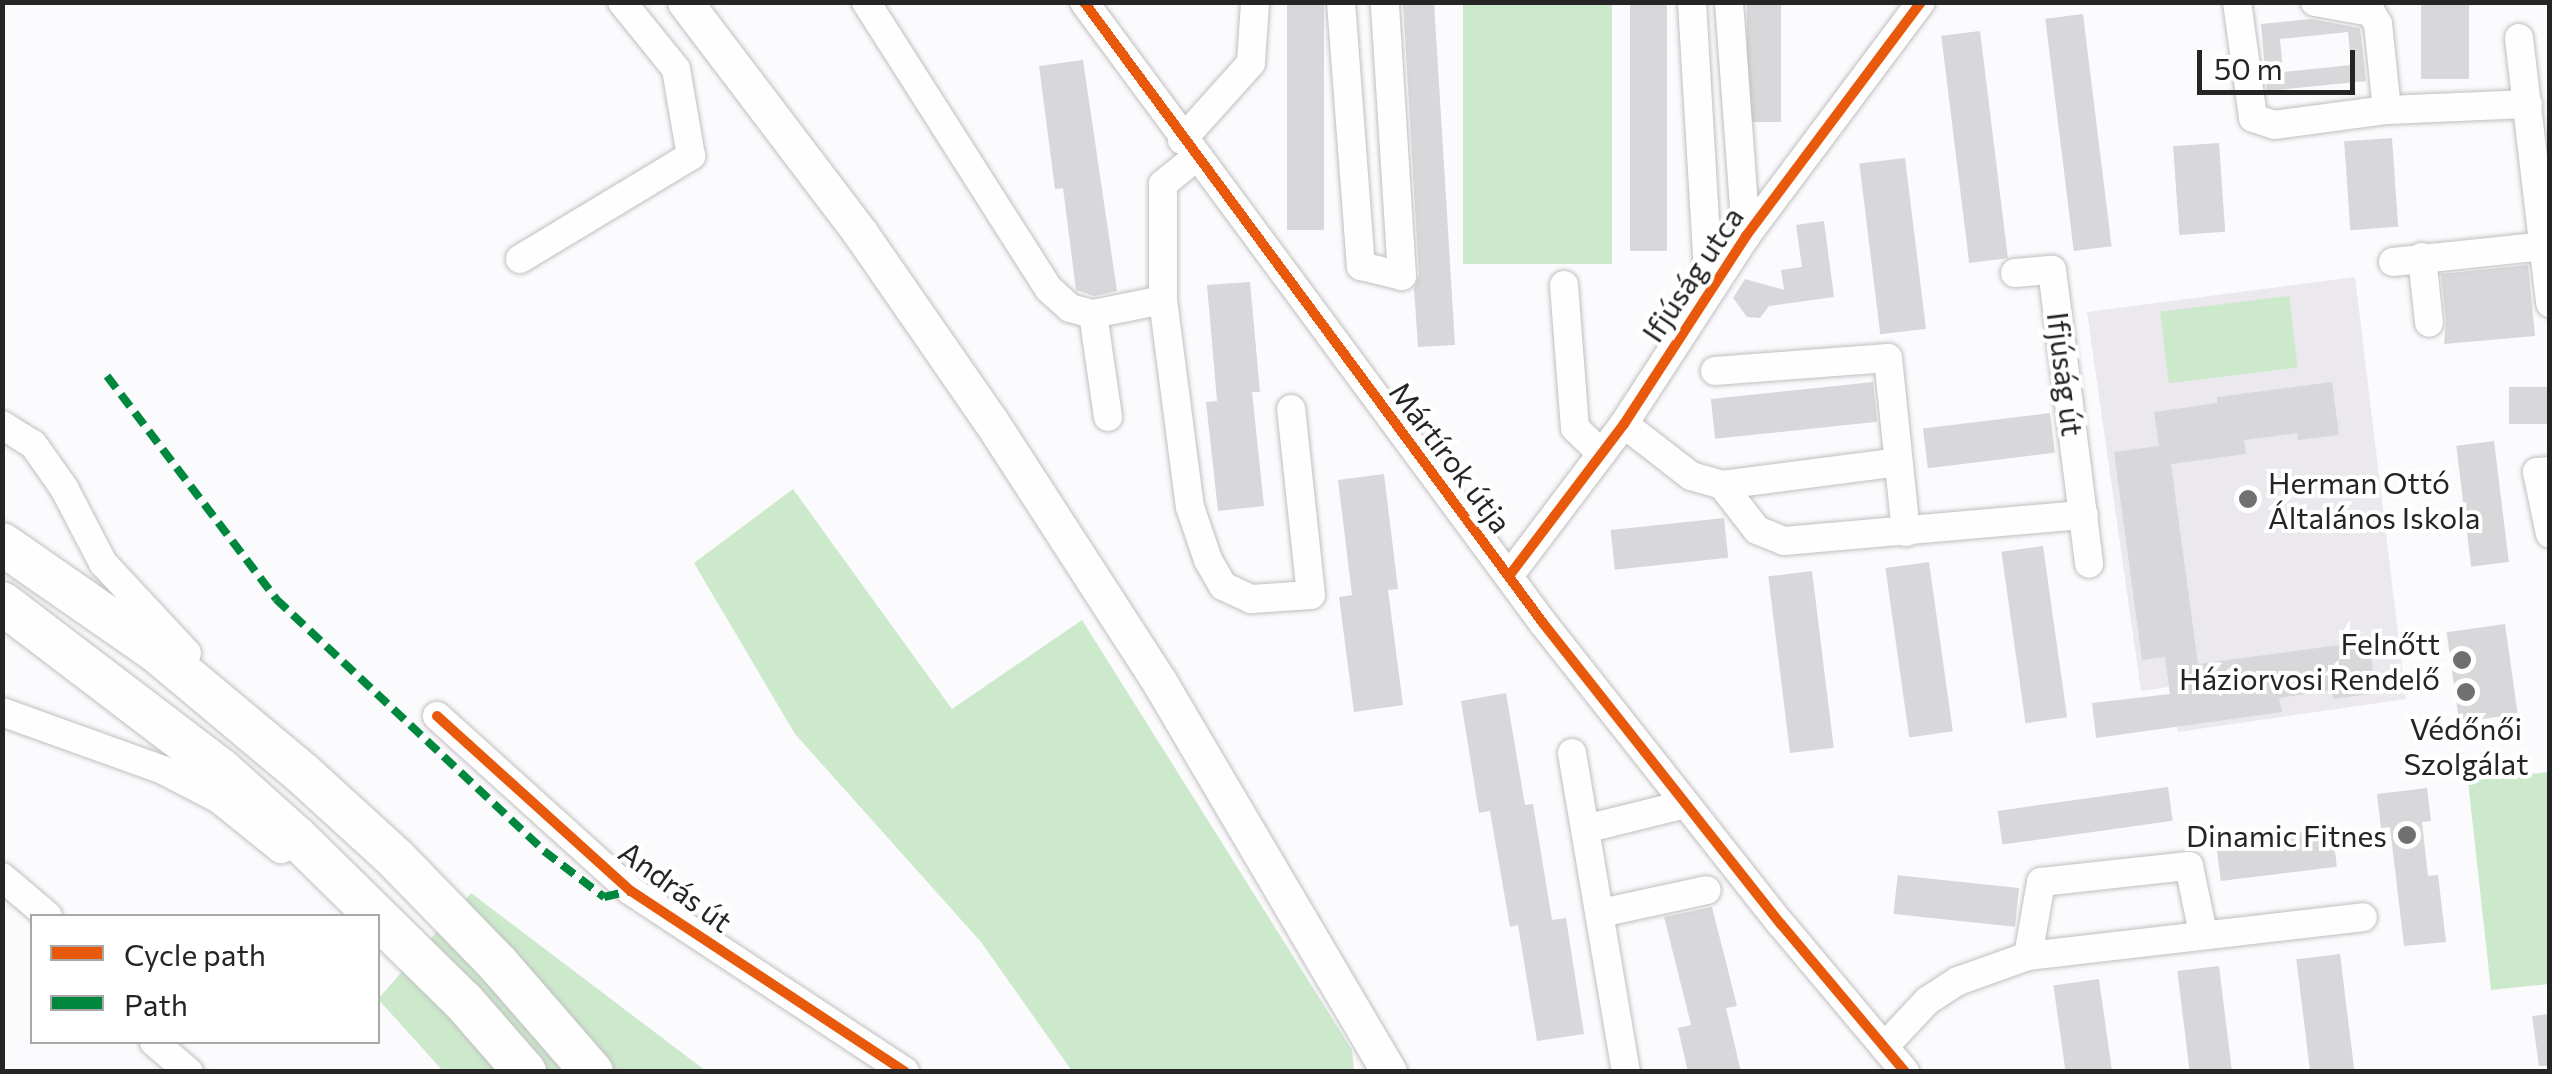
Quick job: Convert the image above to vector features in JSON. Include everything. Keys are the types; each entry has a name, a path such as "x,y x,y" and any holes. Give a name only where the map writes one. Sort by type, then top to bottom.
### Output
{"highway":[{"path":"2,544 156,652 302,773 408,871 592,1072"},
{"path":"2,603 221,770 377,914"},
{"path":"380,917 525,1072"}],"main road":[{"path":"685,2 861,234 1001,436 1198,745 1389,1071"}],"street":[{"path":"520,259 691,156 676,70 622,2"},
{"path":"866,2 1049,289 1070,308 1094,314 1164,300"},
{"name":"Mártírok útja","path":"1084,2 1188,149 1509,576 1686,804 1905,1072"},
{"path":"1255,2 1252,63 1163,184 1164,300 1190,506 1208,560 1223,586 1251,598 1311,595 1291,409"},
{"path":"1341,2 1361,266 1402,276 1385,2"},
{"name":"Ifjúság utca","path":"1692,2 1708,290"},
{"name":"Ifjúság utca","path":"1730,2 1746,236"},
{"name":"Ifjúság utca","path":"1509,576 1624,424 1746,236 1921,2"},
{"path":"2238,2 2254,118 2274,124 2387,110 2528,104"},
{"path":"2314,2 2371,12 2378,24 2387,110"},
{"path":"2519,38 2550,303"},
{"path":"2393,262 2544,246"},
{"path":"2422,257 2429,323"},
{"name":"Ifjúság út","path":"2015,273 2052,270 2089,564"},
{"path":"1564,285 1574,428 1602,454"},
{"path":"1094,314 1108,418"},
{"path":"1715,370 1888,358 1906,532"},
{"path":"1624,424 1691,476 1722,485 1899,462"},
{"path":"2,426 33,444 49,465 103,563 164,632 252,712 302,773"},
{"path":"2550,470 2536,472 2550,534"},
{"path":"1722,485 1757,530 1784,541 2084,515"},
{"path":"2,712 163,770 219,799 305,869 368,904"},
{"name":"András út","path":"437,716 631,890 904,1072"},
{"path":"1572,753 1626,1072"},
{"path":"1585,829 1686,804"},
{"path":"2028,956 2041,882 2189,866 2203,933"},
{"path":"2,877 46,914"},
{"path":"1601,913 1707,890"},
{"path":"1884,1047 1927,1001 1994,965 2028,956 2364,916"},
{"path":"156,1044 189,1072"}],"shaded area":[{"name":"Herman Ottó Általános Iskola","path":"2355,277 2406,699 2178,732 2169,687 2141,691 2087,312"}],"green space":[{"path":"1463,3 1612,3 1612,264 1463,264"},
{"path":"2289,296 2298,367 2169,383 2160,312"},
{"path":"793,489 952,709 1082,620 1352,1050 1354,1071 1072,1071 981,942 795,734 694,563"},
{"path":"2549,772 2549,984 2491,990 2468,781"},
{"path":"471,893 706,1071 443,1071 380,997"}],"building":[{"path":"1287,2 1324,2 1324,230 1287,230"},
{"path":"1403,2 1434,2 1455,345 1418,347 1414,288 1419,275"},
{"path":"1630,2 1667,2 1667,251 1630,251"},
{"path":"1747,2 1781,2 1781,122 1747,122"},
{"path":"2421,2 2469,2 2469,79 2421,79"},
{"path":"2083,14 2112,246 2074,251 2045,19"},
{"path":"2311,19 2360,28 2366,81 2267,91 2261,24","holes":["2348,32 2351,65 2283,72 2280,39"]},
{"path":"1980,31 2008,258 1969,263 1941,36"},
{"path":"1083,60 1117,291 1094,296 1076,290 1063,188 1055,189 1039,66"},
{"path":"2392,138 2398,227 2350,230 2344,141"},
{"path":"2219,143 2225,232 2179,235 2173,146"},
{"path":"1905,158 1926,329 1880,334 1859,164"},
{"path":"1824,221 1834,297 1769,306 1760,318 1747,317 1733,298 1745,279 1784,290 1781,270 1802,267 1796,225"},
{"path":"2528,265 2535,336 2444,344 2441,274"},
{"path":"1250,282 1260,392 1252,392 1264,506 1218,511 1206,402 1217,401 1207,285"},
{"path":"1873,382 1877,422 1715,439 1711,399"},
{"path":"2332,382 2339,435 2298,440 2297,433 2244,440 2246,454 2171,464 2198,664 2369,641 2376,693 2333,699 2332,690 2279,698 2282,712 2096,738 2092,703 2170,694 2165,657 2142,660 2114,452 2159,446 2154,412 2217,403 2217,397"},
{"path":"2509,387 2550,387 2550,424 2509,424"},
{"path":"2050,413 2055,453 1928,468 1923,429"},
{"path":"2494,441 2509,562 2471,567 2456,446"},
{"path":"1384,474 1398,589 1388,590 1403,705 1354,712 1339,597 1352,595 1338,480"},
{"path":"1724,518 1728,558 1615,570 1611,530"},
{"path":"2043,546 2067,717 2025,723 2001,552"},
{"path":"1929,562 1953,731 1909,737 1885,568"},
{"path":"1812,571 1834,748 1790,753 1768,576"},
{"path":"2505,624 2518,714 2459,722 2447,632"},
{"path":"1506,693 1525,805 1533,804 1552,920 1566,918 1584,1034 1537,1041 1518,925 1510,927 1490,811 1479,813 1461,701"},
{"path":"2168,787 2173,821 2002,845 1998,811"},
{"path":"2427,788 2431,821 2422,822 2428,876 2438,875 2446,942 2404,946 2390,827 2381,828 2377,794"},
{"path":"2332,827 2337,867 2221,881 2216,841"},
{"path":"1898,875 2019,888 2015,927 1894,914"},
{"path":"1712,907 1737,1006 1726,1008 1741,1072 1688,1072 1678,1028 1691,1025 1664,917"},
{"path":"2340,954 2354,1072 2310,1072 2296,959"},
{"path":"2219,966 2232,1072 2190,1072 2177,971"},
{"path":"2099,979 2112,1072 2066,1072 2053,985"},
{"path":"2550,1014 2550,1066 2539,1066 2532,1016"}],"marked path":[{"path":"107,376 276,599 544,851 604,897 631,891"}],"cycle path":[{"path":"1084,2 1543,623 1781,924 1905,1072"},
{"path":"1509,576 1624,424 1746,236 1921,2"},
{"path":"437,716 631,891 905,1072"}],"place":[{"name":"Herman Ottó Általános Iskola","path":"2248,499"},
{"name":"Felnőtt Háziorvosi Rendelő","path":"2462,660"},
{"name":"Védőnői Szolgálat","path":"2466,692"},
{"name":"Dinamic Fitnes","path":"2407,835"}]}
